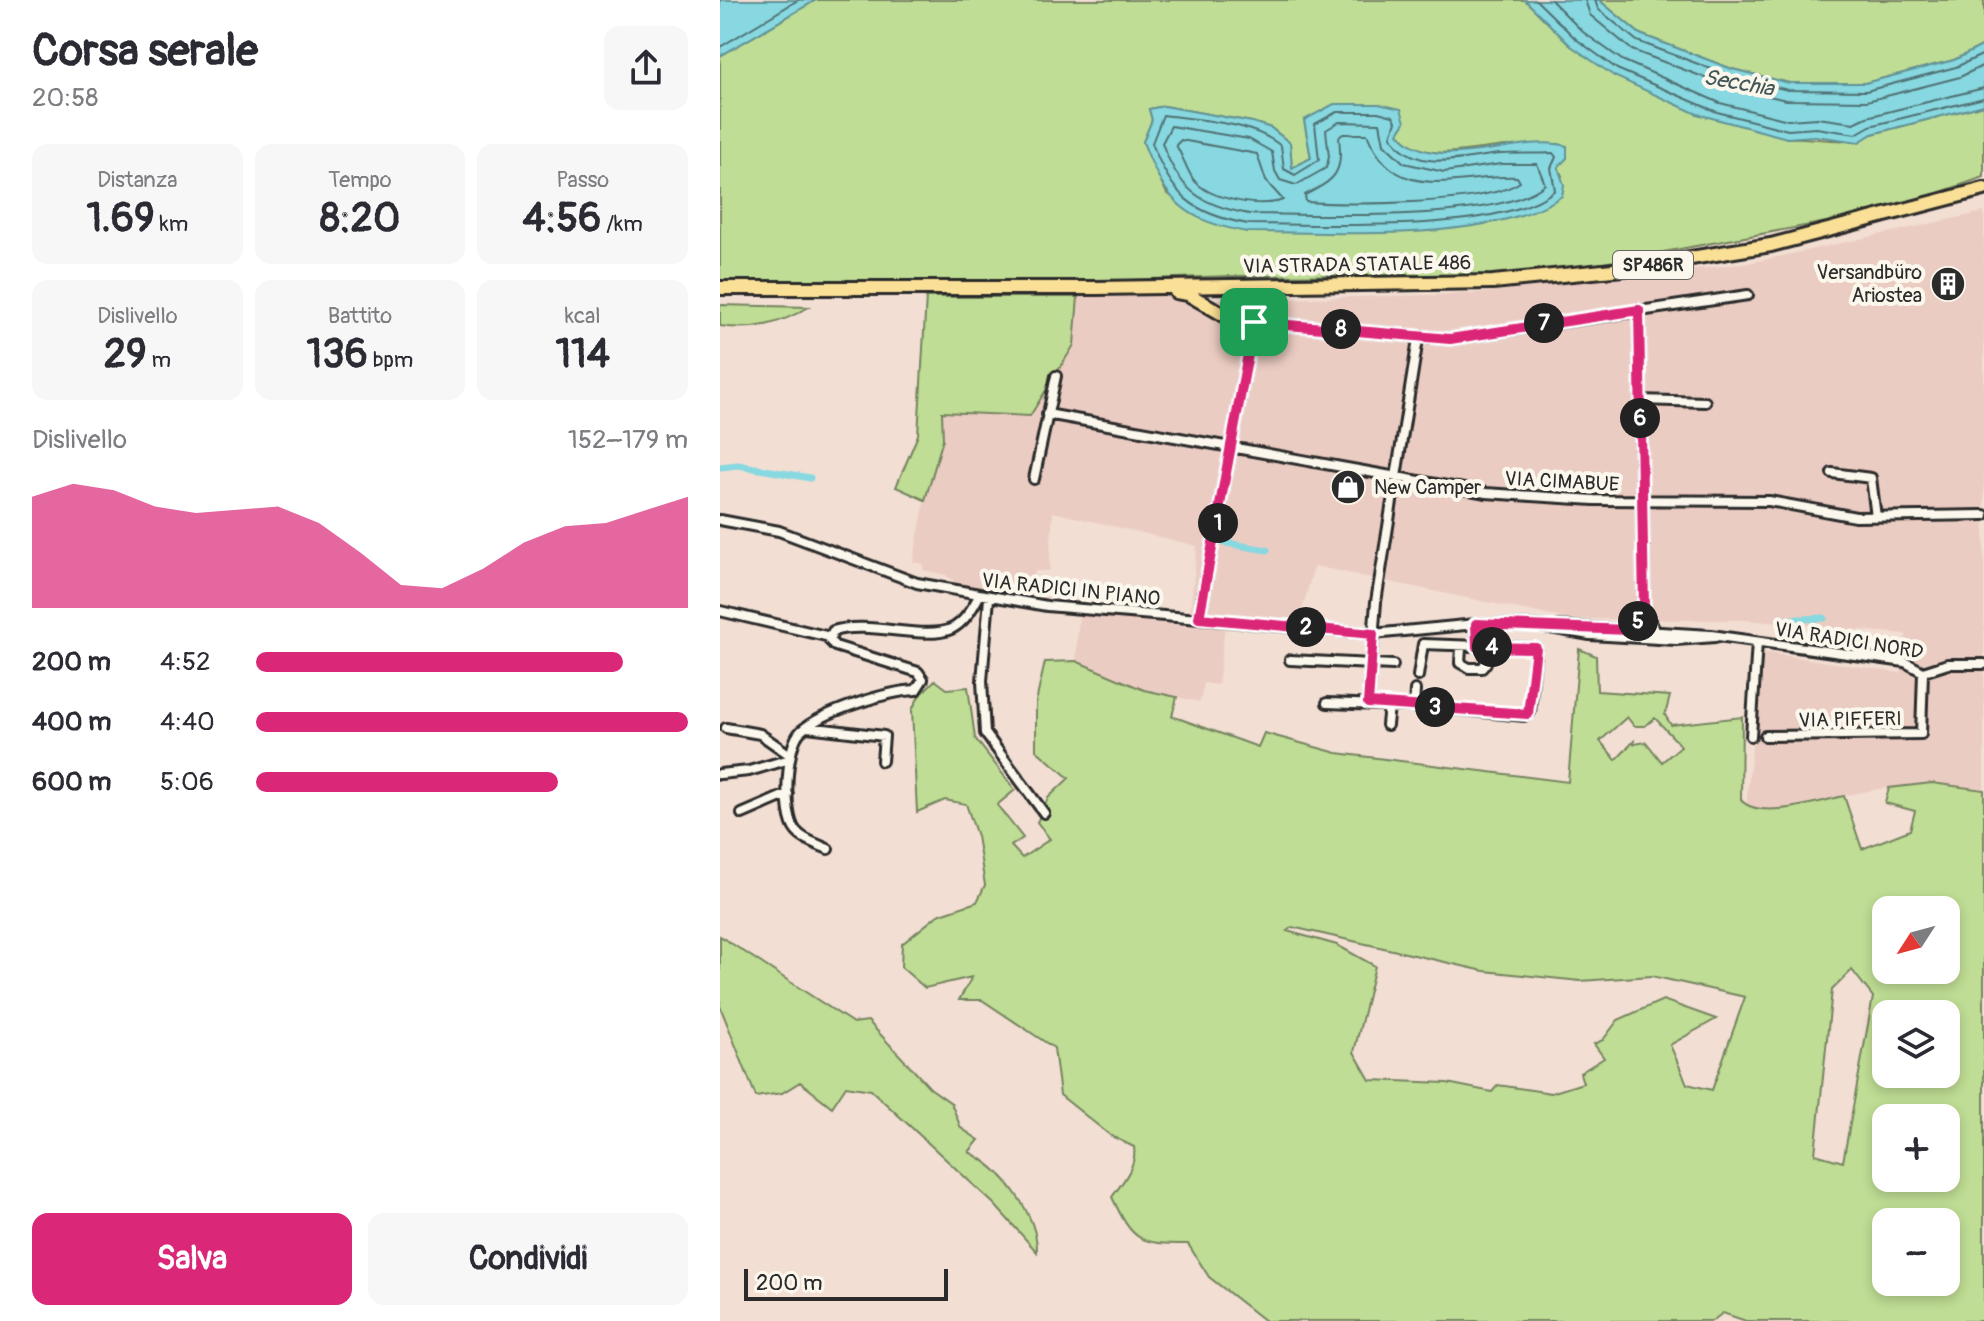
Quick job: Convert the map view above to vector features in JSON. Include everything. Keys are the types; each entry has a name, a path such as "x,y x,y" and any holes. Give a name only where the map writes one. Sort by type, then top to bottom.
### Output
{"main road":[{"name":"VIA STRADA STATALE 486","path":"720,288 1133,288 1493,282 1623,269 1771,245 1984,189"},
{"path":"1254,322 1238,309 1242,296 1258,290 1313,285"},
{"path":"1133,288 1149,293 1188,294 1231,319 1254,322"}],"street":[{"path":"1199,618 1254,322 1418,339 1450,339 1748,295"},
{"path":"1639,310 1644,609 1656,632"},
{"path":"1368,703 1373,634 1418,339"},
{"path":"1034,479 1056,376"},
{"path":"1640,400 1705,402"},
{"name":"VIA CIMABUE","path":"1047,414 1486,493 1640,501 1769,501 1856,517 1984,515"},
{"path":"1832,473 1871,478 1876,517"},
{"name":"VIA RADICI IN PIANO","path":"720,520 779,531 878,570 989,598 1373,634 1476,624 1539,626 1575,633 1643,638"},
{"path":"830,637 842,628 949,630 960,624 979,596"},
{"path":"989,598 982,681 985,733 1044,813"},
{"path":"1628,630 1637,624 1644,609"},
{"path":"720,611 830,637 835,646 918,672 923,679 916,690 885,693 805,727 794,738 790,757 790,820 796,830 828,849"},
{"path":"1461,648 1460,663 1469,668 1482,668 1486,663 1476,624"},
{"name":"VIA RADICI NORD","path":"1539,626 1683,633 1905,662 1923,672 1948,664 1984,664"},
{"path":"1683,633 1695,644"},
{"name":"VIA RADICI NORD","path":"1643,638 1695,644 1710,638"},
{"name":"VIA RADICI NORD","path":"1751,736 1757,642"},
{"path":"1327,703 1528,714 1536,648 1461,648 1423,644 1418,676"},
{"path":"1290,660 1393,665"},
{"name":"VIA PIFFERI","path":"1765,736 1921,734 1923,672"},
{"path":"1415,690 1419,708"},
{"path":"1387,725 1389,705"},
{"path":"805,727 884,736 882,761"},
{"path":"726,728 760,734 790,757"},
{"path":"720,774 749,771 790,757"},
{"path":"742,814 788,799"}],"shaded area":[{"path":"1984,212 1984,790 1932,783 1878,789 1766,811 1746,806 1762,652 1901,673 1906,634 1746,620 1567,619 1314,566 1299,621 1226,615 1218,685 1204,683 1200,702 1144,690 1076,661 1079,614 1189,626 1197,546 1053,512 1049,571 1035,571 1030,595 958,585 946,575 923,570 923,564 913,562 929,479 943,439 941,412 1060,362 1074,345 1078,297 1140,293 1228,300 1469,294 1749,263"}],"green space":[{"path":"816,0 1525,0 1571,46 1787,138 1854,140 1984,105 1984,177 1886,211 1582,267 1491,275 1228,276 1076,282 720,280 720,56","holes":["1164,106 1271,128 1290,143 1292,168 1311,158 1304,120 1398,133 1408,143 1431,152 1559,144 1558,167 1562,176 1431,231 1247,232 1167,194 1143,142 1152,120 1149,109"]},
{"path":"1599,0 1984,0 1984,45 1954,60 1865,83 1789,83 1732,69 1640,34"},
{"path":"926,297 1078,297 1074,345 1030,416 942,412 943,439 925,500 896,487 918,435"},
{"path":"720,305 809,307 788,318 744,328 720,326"},
{"path":"1579,649 1596,656 1597,691 1670,696 1665,715 1671,725 1742,717 1741,800 1761,809 1775,809 1844,796 1862,849 1910,830 1915,811 1885,803 1889,788 1932,783 1984,790 1984,1321 1746,1321 1723,1313 1712,1321 1265,1321 1209,1277 1188,1244 1148,1241 1132,1232 1112,1197 1131,1167 1134,1147 1111,1136 1060,1095 1054,1048 982,1000 959,1000 972,977 925,988 901,967 902,944 938,915 977,902 985,885 977,836 966,804 945,800 917,812 912,710 919,696 935,680 947,689 968,687 975,738 1015,790 997,805 1023,838 1011,846 1022,858 1050,839 1037,822 1048,798 1069,778 1036,750 1036,702 1045,662 1076,661 1144,690 1177,697 1172,716 1258,747 1264,733 1337,753 1568,782","holes":["1627,717 1634,726 1645,726 1655,718 1681,746 1662,762 1646,742 1634,744 1634,741 1616,760 1600,741","1292,927 1484,971 1580,981 1652,976 1745,997 1712,1090 1687,1084 1670,1045 1716,1019 1663,1000 1618,1020 1603,1040 1594,1044 1604,1058 1580,1073 1583,1083 1551,1093 1498,1085 1492,1092 1447,1083 1370,1080 1354,1052 1375,966 1337,945 1287,931"]},
{"path":"720,936 853,1023 868,1021 930,1088 951,1103 961,1128 979,1140 969,1152 994,1169 1025,1208 1036,1237 1037,1252 994,1204 871,1090 846,1086 832,1107 800,1082 782,1093 756,1097 720,1006"}],"water":[{"path":"720,0 816,0 720,56"},
{"name":"Secchia","path":"1525,0 1599,0 1640,34 1732,69 1789,83 1865,83 1954,60 1984,45 1984,105 1872,134 1859,142 1815,136 1787,138 1697,114 1614,76 1571,46"},
{"path":"1334,104 1379,104 1401,109 1405,122 1398,133 1414,146 1433,152 1455,153 1547,143 1567,146 1567,158 1558,167 1564,185 1562,196 1532,211 1496,222 1454,228 1366,233 1247,232 1207,221 1180,205 1160,180 1143,142 1152,120 1149,109 1164,106 1271,128 1290,143 1292,168 1311,158 1304,120"}],"waterway":[{"path":"720,467 738,465 810,478"},
{"path":"1220,542 1267,550"},
{"path":"1780,620 1824,618"}],"place":[{"name":"Versandbüro Ariostea","path":"1948,284"},
{"name":"New Camper","path":"1348,487"}],"route":[{"path":"1639,310 1644,609 1637,624 1628,630 1476,624 1477,647 1536,648 1530,712 1524,716 1368,703 1373,634 1199,618 1254,322 1418,339 1450,339 1639,310"}]}
